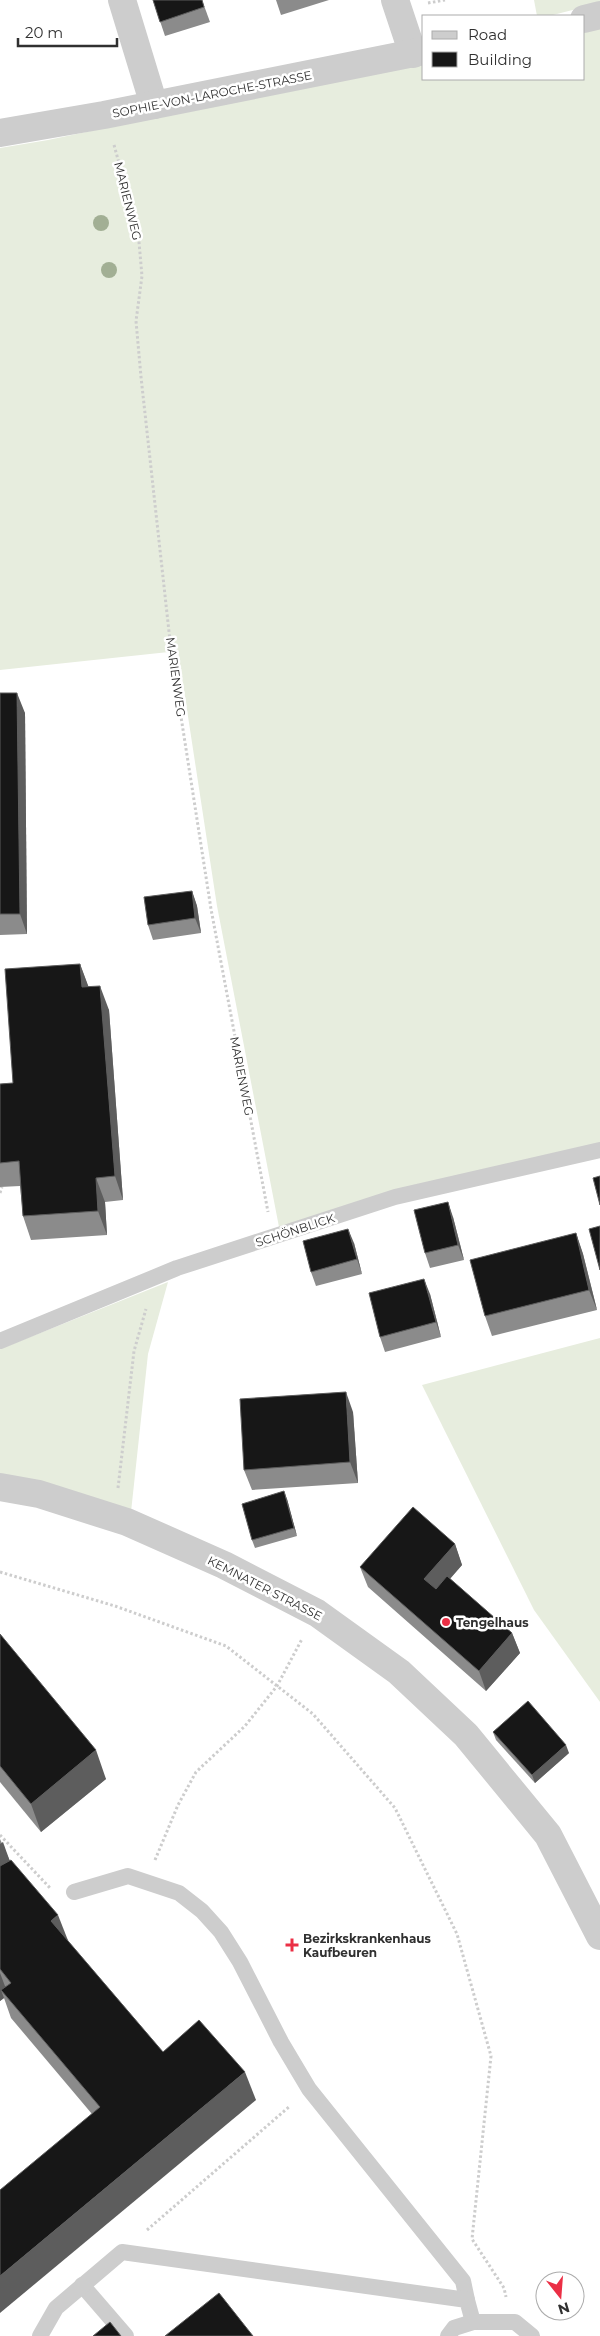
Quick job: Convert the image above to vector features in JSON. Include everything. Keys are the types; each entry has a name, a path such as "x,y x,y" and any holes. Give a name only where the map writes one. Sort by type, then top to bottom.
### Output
{"street":[{"path":"122,0 154,105"},
{"path":"394,0 418,53"},
{"path":"585,19 600,15"},
{"name":"SOPHIE-VON-LAROCHE-STRASSE","path":"0,133 104,115 418,53"},
{"name":"KEMNATER STRASSE","path":"0,1487 39,1494 114,1518 224,1565 317,1613 399,1672 466,1735 548,1835 600,1936"}],"lane":[{"name":"SCHÖNBLICK","path":"0,1341 155,1277 395,1196 600,1150"},
{"path":"74,1892 128,1876 179,1893 202,1911 221,1932 240,1962 281,2042 309,2089 463,2281 473,2322"},
{"path":"40,2336 56,2308 122,2252 468,2300"},
{"path":"82,2285 126,2336"},
{"path":"448,2336 454,2328 473,2322 515,2322 532,2336"}],"path":[{"name":"MARIENWEG","path":"104,115 138,231 142,276 136,321 140,377 172,658 211,909 273,1237"},
{"path":"0,1194 2,1187"},
{"path":"114,1518 134,1351 155,1277"},
{"path":"0,1572 115,1606 226,1646 313,1714 395,1808 457,1934 491,2056 472,2238 504,2288 515,2322"},
{"path":"149,1883 157,1853 178,1805 196,1772 245,1726 278,1686 308,1625 317,1613"},
{"path":"0,1835 49,1889 74,1892"},
{"path":"122,2252 309,2089"}],"green space":[{"path":"534,0 600,0 600,3 553,15 537,15"},
{"path":"600,24 600,1145 279,1227 217,906 178,651 0,670 0,148 48,140 422,61 422,80 585,80 585,29"},
{"path":"168,1282 148,1354 131,1512 0,1475 0,1349"},
{"path":"600,1338 600,1702 534,1610 422,1385"}],"building":[{"path":"153,0 202,0 204,7 160,22"},
{"path":"0,693 17,693 20,914 0,914"},
{"path":"192,891 195,918 148,925 144,897"},
{"path":"80,964 82,987 100,986 115,1176 96,1178 98,1211 23,1216 19,1161 0,1163 0,1084 13,1083 5,969"},
{"path":"600,1176 600,1205 593,1178"},
{"path":"448,1202 458,1245 425,1253 414,1210"},
{"path":"600,1226 600,1270 589,1229"},
{"path":"348,1229 357,1259 311,1272 303,1241"},
{"path":"576,1233 589,1290 485,1316 470,1260"},
{"path":"424,1279 436,1322 380,1337 369,1293"},
{"path":"346,1392 350,1462 244,1470 240,1399"},
{"path":"284,1491 294,1528 252,1540 242,1504"},
{"name":"Tengelhaus","path":"413,1507 455,1544 424,1579 436,1589 447,1576 512,1633 479,1671 360,1567"},
{"path":"0,1634 96,1750 31,1804 0,1766"},
{"path":"528,1701 566,1745 532,1775 493,1732"},
{"path":"11,1860 58,1915 51,1921 163,2052 199,2020 245,2072 0,2276 0,2190 100,2107 1,1990 11,1983 0,1969 0,1866"},
{"path":"219,2293 253,2336 165,2336"},
{"path":"110,2322 121,2336 93,2336"}],"place":[{"name":"Tengelhaus","path":"446,1622"},
{"name":"Bezirkskrankenhaus Kaufbeuren","path":"292,1945"}]}
